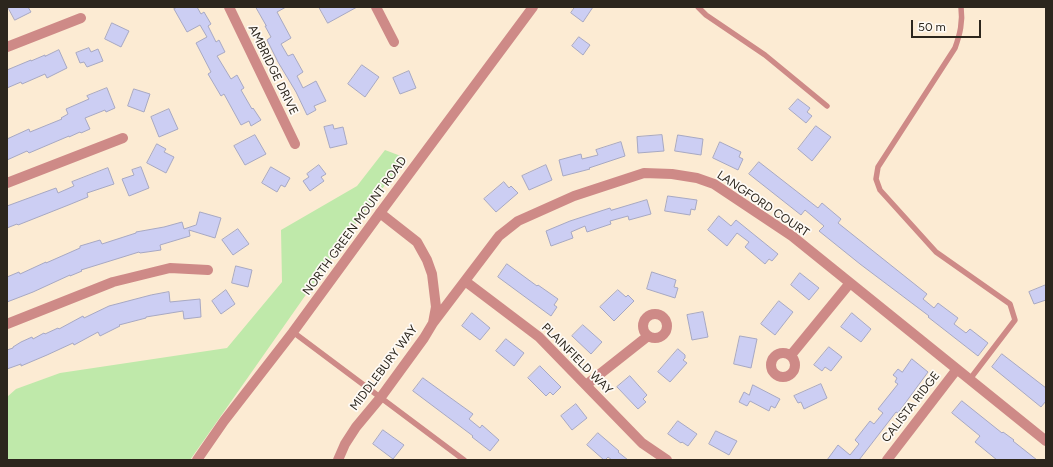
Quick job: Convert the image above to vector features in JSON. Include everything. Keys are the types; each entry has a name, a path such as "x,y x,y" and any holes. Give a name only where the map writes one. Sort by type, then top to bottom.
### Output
{"street":[{"name":"AMBRIDGE DRIVE","path":"229,7 295,144"},
{"path":"376,7 394,42"},
{"name":"NORTH GREEN MOUNT ROAD","path":"197,460 224,421 293,332 533,7"},
{"path":"7,47 81,18"},
{"path":"7,183 123,138"},
{"name":"LANGFORD COURT","path":"433,323 499,236 518,221 574,196 644,173 672,174 697,178 714,184 792,236 1046,441"},
{"name":"MIDDLEBURY WAY","path":"338,460 345,444 356,427 381,398 424,338 433,323 436,307 432,274 427,260 416,242 380,214"},
{"path":"7,324 113,282 170,268 208,270"},
{"name":"PLAINFIELD WAY","path":"465,281 539,337 642,443 666,460"},
{"path":"791,355 850,283"},
{"path":"586,385 648,336"},
{"name":"CALISTA RIDGE","path":"886,460 957,369"}],"lane":[{"path":"698,7 706,15 765,55 827,106"},
{"path":"961,7 962,18 960,35 955,48 878,167 876,179 880,190 936,252 1010,304 1015,320 970,379"},
{"path":"293,332 464,460"}],"green space":[{"path":"385,150 406,158 359,219 190,460 7,460 7,397 16,389 60,373 227,348 282,282 281,230 357,186"}],"building":[{"path":"8,7 28,7 31,12 15,20"},
{"path":"178,7 197,7 201,14 204,12 211,24 208,26 216,42 219,40 225,52 217,56 231,79 237,75 244,88 241,90 252,109 253,108 261,120 251,126 249,121 241,125 224,94 221,96 208,74 211,72 196,43 207,37 200,25 187,32 174,9"},
{"path":"256,7 286,7 277,12 291,38 281,44 288,56 293,54 303,72 297,76 303,88 316,81 326,101 314,106 316,110 307,115 267,40 271,37"},
{"path":"319,7 357,7 328,23"},
{"path":"575,7 593,7 583,22 571,13"},
{"path":"112,23 129,31 121,47 105,39"},
{"path":"579,37 590,45 583,55 572,46"},
{"path":"89,48 91,52 98,49 103,61 87,67 84,62 80,63 76,53"},
{"path":"59,50 67,68 47,78 45,74 22,84 21,82 7,88 7,70"},
{"path":"362,65 379,77 365,97 348,84"},
{"path":"409,71 416,88 400,94 393,78"},
{"path":"107,88 115,108 106,112 105,110 85,118 90,129 29,153 27,151 7,160 7,139 29,129 30,132 62,119 61,118 68,114 66,109 89,99 87,96"},
{"path":"134,89 150,94 144,112 128,106"},
{"path":"798,99 810,108 807,112 812,116 806,123 789,109"},
{"path":"169,109 178,129 159,137 151,117"},
{"path":"333,125 334,129 343,127 347,144 330,148 324,127"},
{"path":"816,126 831,137 812,161 798,149"},
{"path":"255,135 266,154 245,165 234,146"},
{"path":"662,135 664,151 638,153 637,137"},
{"path":"678,135 703,139 701,155 675,151"},
{"path":"621,142 625,156 589,168 590,169 563,176 559,160 581,154 582,159 598,155 596,150"},
{"path":"720,142 741,152 739,157 743,159 738,170 713,158"},
{"path":"157,144 166,149 164,152 174,157 166,173 147,163"},
{"path":"759,162 818,208 822,203 841,219 838,223 927,294 923,299 934,308 938,303 958,318 954,324 966,333 970,329 988,343 978,356 819,231 824,226 805,210 801,215 749,174"},
{"path":"319,165 326,174 321,177 324,181 310,191 303,181 309,177 307,174"},
{"path":"546,165 552,180 529,190 522,176"},
{"path":"141,167 149,188 129,196 122,179 134,175 132,170"},
{"path":"271,167 290,178 285,187 281,185 277,192 262,183"},
{"path":"108,168 114,184 87,193 88,197 71,204 7,228 7,206 56,188 58,193 74,186 72,182"},
{"path":"504,182 509,188 511,186 518,193 496,212 484,199"},
{"path":"668,196 697,200 695,210 691,209 690,215 665,211"},
{"path":"647,200 651,214 629,220 628,216 610,221 611,224 587,232 585,226 571,232 573,238 551,246 546,231 570,221 610,208 611,210"},
{"path":"200,212 221,218 215,238 189,230 190,236 160,245 161,250 139,252 81,270 82,271 7,302 7,277 19,272 20,274 80,248 80,246 100,240 102,244 136,232 182,222 184,229 196,225"},
{"path":"719,216 731,226 736,220 778,254 772,261 769,259 765,264 745,247 749,242 737,233 727,246 708,230"},
{"path":"238,229 249,244 233,255 222,240"},
{"path":"507,264 558,299 554,305 557,307 551,316 498,277"},
{"path":"236,266 252,270 248,287 232,283"},
{"path":"652,272 676,280 674,287 678,288 675,298 647,289"},
{"path":"800,273 819,288 809,300 791,285"},
{"path":"1046,285 1046,300 1034,304 1029,292"},
{"path":"226,290 235,304 221,314 212,301"},
{"path":"618,290 626,297 628,295 634,301 614,321 600,307"},
{"path":"169,292 170,302 200,299 201,317 184,319 183,311 146,317 119,325 120,326 100,336 98,332 74,345 73,343 21,366 21,364 7,369 7,350 13,348 21,342 32,337 33,339 58,328 59,329 83,316 84,318 109,306"},
{"path":"779,301 793,312 775,335 761,324"},
{"path":"703,312 708,337 692,340 687,315"},
{"path":"472,313 490,328 480,340 462,326"},
{"path":"852,313 871,329 861,342 841,327"},
{"path":"583,325 602,342 591,354 572,336"},
{"path":"740,336 757,339 751,368 734,364"},
{"path":"506,339 524,353 514,366 496,351"},
{"path":"829,347 842,357 831,371 825,367 822,371 814,365"},
{"path":"678,349 685,355 683,360 687,363 670,382 658,372"},
{"path":"1002,354 1046,388 1046,401 1041,407 992,367"},
{"path":"912,359 928,372 898,413 896,412 859,460 827,460 838,445 850,455 859,444 855,440 870,421 874,424 883,413 878,409 898,384 895,382 897,378 893,375 898,369 902,372"},
{"path":"540,366 561,387 553,395 550,392 546,396 528,378"},
{"path":"630,376 647,395 643,399 646,402 638,409 617,387"},
{"path":"423,378 473,414 469,419 480,428 482,425 499,440 490,451 472,437 473,436 413,391"},
{"path":"821,384 827,398 804,409 801,402 798,403 794,396"},
{"path":"753,385 780,399 775,408 771,406 769,411 750,401 747,406 739,402 744,392 749,395"},
{"path":"962,401 1002,433 1003,432 1014,440 1013,441 1037,460 997,460 975,442 980,436 952,413"},
{"path":"576,404 587,418 572,430 561,416"},
{"path":"678,421 697,434 688,446 668,434"},
{"path":"383,430 404,445 393,459 373,444"},
{"path":"716,431 737,441 729,455 709,444"},
{"path":"598,433 628,460 612,460 608,457 604,460 587,445"}]}
